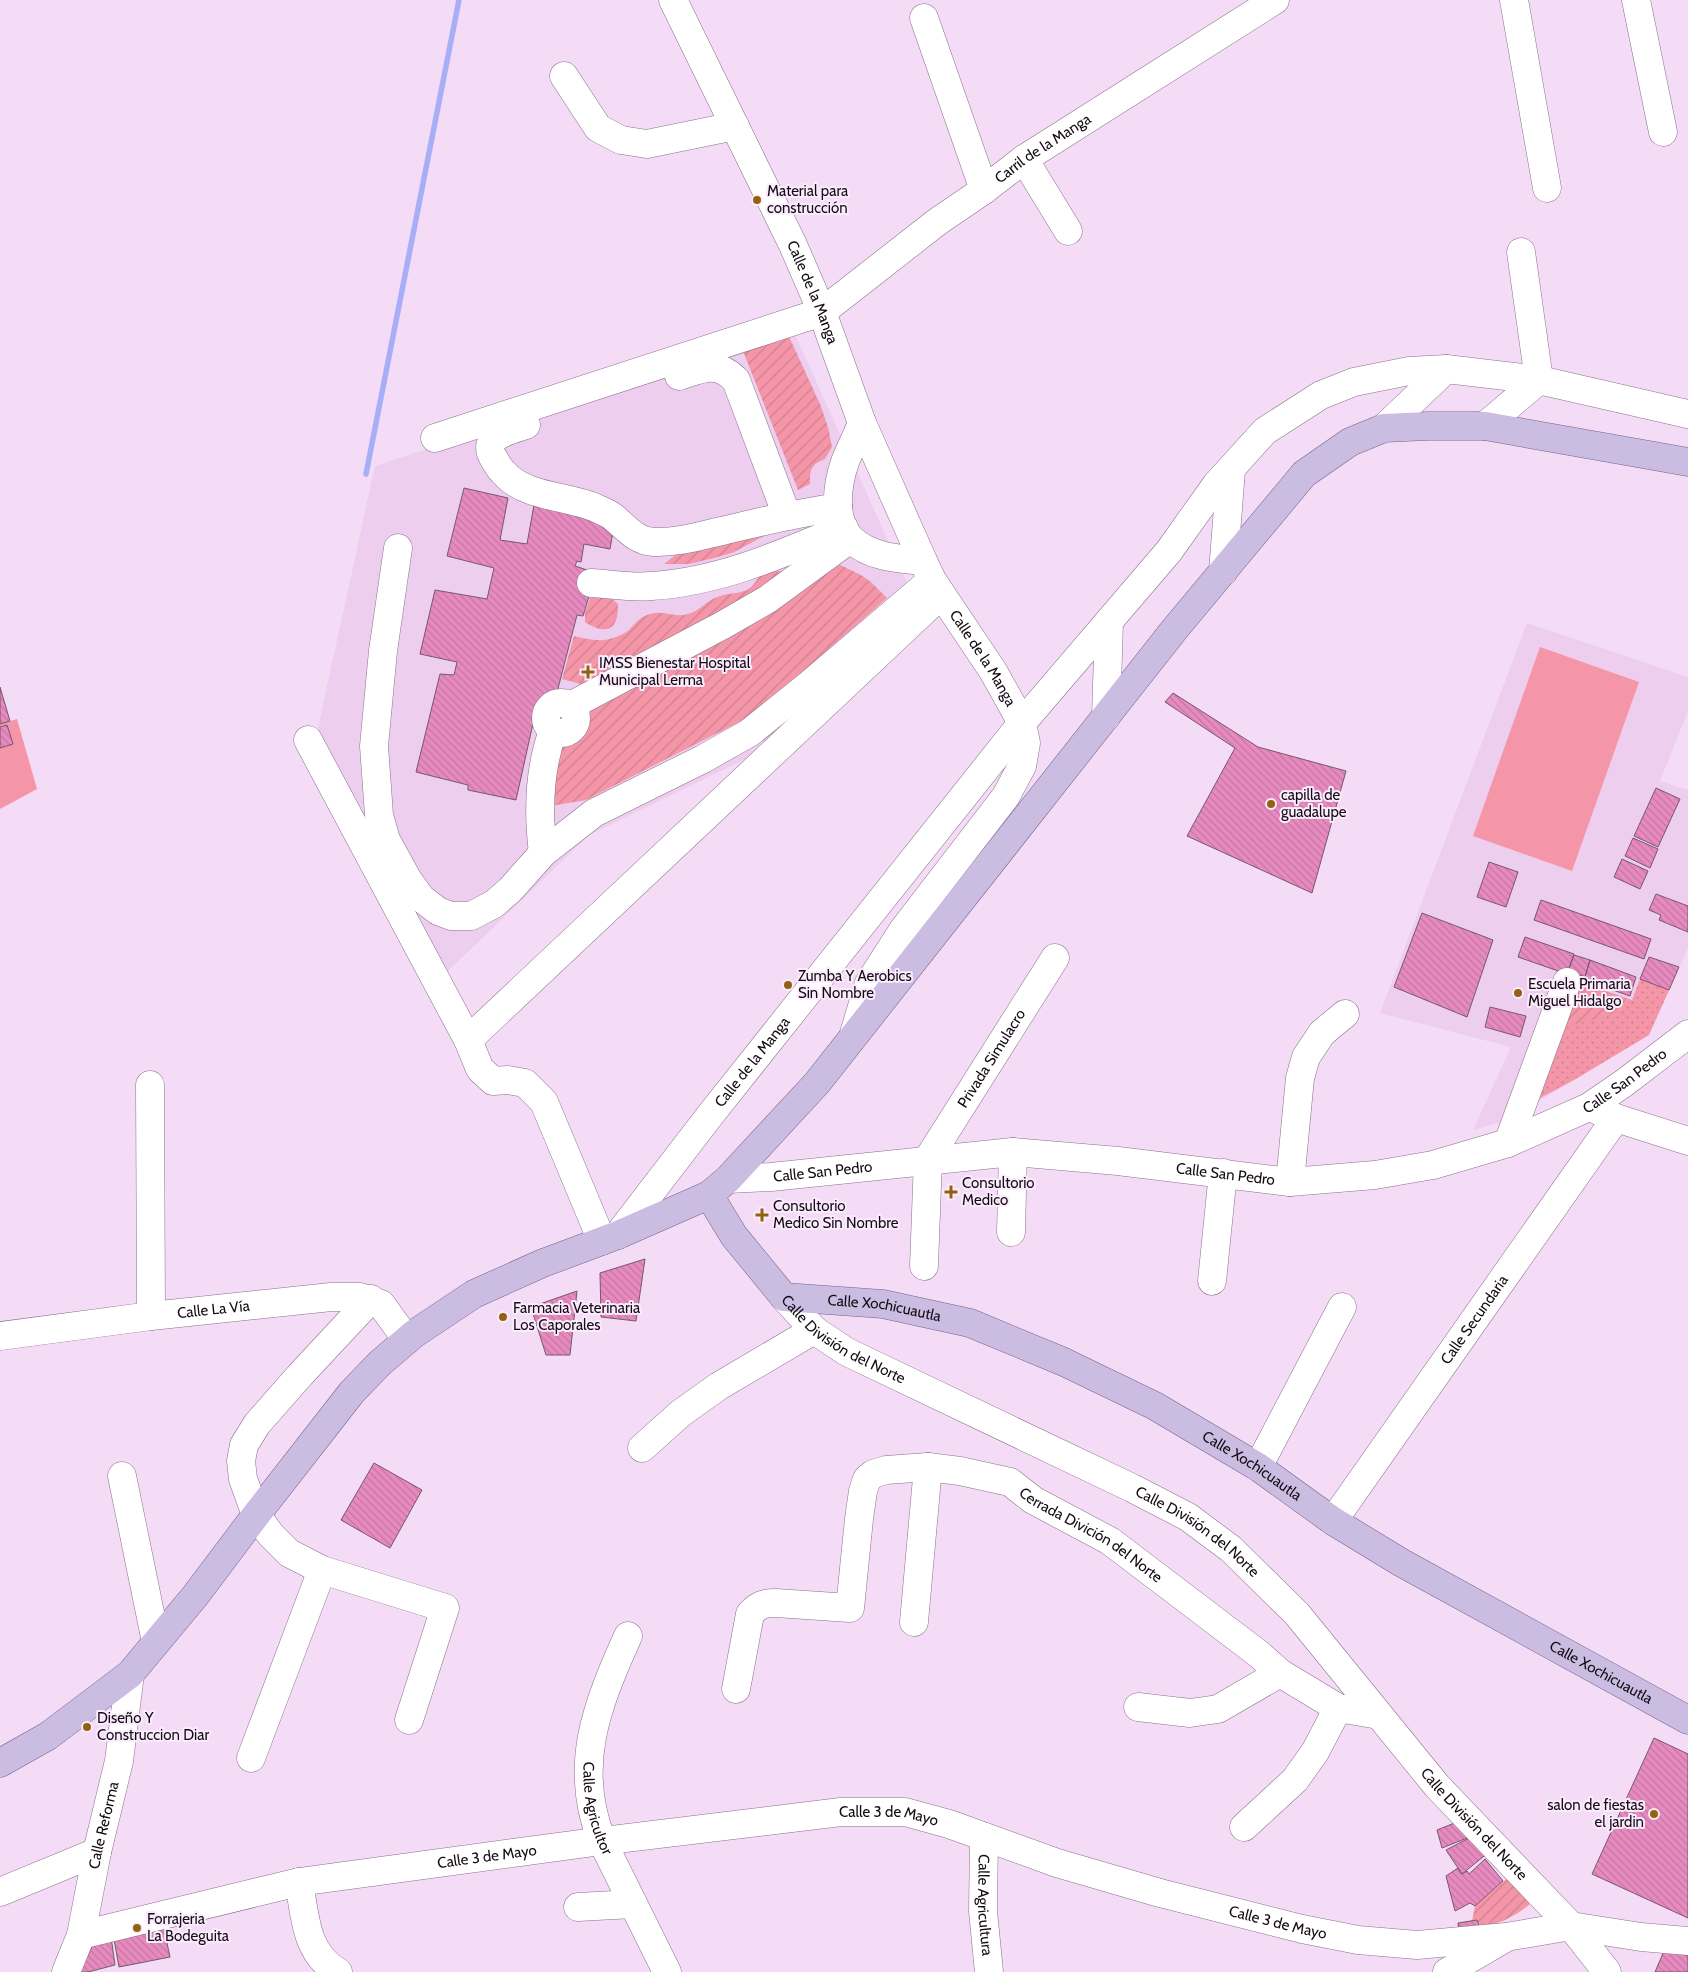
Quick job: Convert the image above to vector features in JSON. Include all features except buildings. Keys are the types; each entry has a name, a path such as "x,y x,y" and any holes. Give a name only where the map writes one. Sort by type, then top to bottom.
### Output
{"main road":[{"path":"0,1763 48,1736 130,1674 195,1596 352,1392 380,1363 407,1340 474,1294 543,1263 610,1238 719,1187 817,1083 1174,630 1304,474 1350,442 1384,428 1484,426 1688,462"},
{"name":"Calle División del Norte","path":"719,1187 734,1236 784,1297"},
{"name":"Calle Xochicuautla","path":"784,1297 883,1304 970,1323 1064,1362 1156,1406 1258,1467 1332,1521 1402,1563 1688,1720"}],"street":[{"name":"Calle de la Manga","path":"610,1238 1022,723 993,671 932,578 862,423 822,312 793,245 673,0"},
{"name":"Carril de la Manga","path":"822,312 937,222 984,190 1024,159 1275,0"},
{"path":"1514,0 1547,188"},
{"path":"1636,0 1663,132"},
{"path":"924,18 984,190"},
{"path":"564,76 598,128 621,140 647,144 735,126"},
{"path":"1024,159 1068,231"},
{"path":"1521,252 1539,380"},
{"path":"435,438 822,312"},
{"path":"786,516 736,380 727,371 717,367 703,368 502,433 493,439 490,447 491,454 504,474 515,484 595,508 613,516 638,539 654,542 682,539 786,516 844,525 880,555 900,560 932,578"},
{"path":"1384,428 1446,369"},
{"path":"853,1036 869,983 903,930 1006,796 1022,766 1026,743 1022,723 1169,551 1216,486 1266,431 1322,395 1354,382 1409,371 1446,369 1539,380 1688,414"},
{"path":"1484,426 1539,380"},
{"path":"543,853 540,805 546,754 553,731 559,734 566,733 575,724 576,717 570,706 768,599 844,525 841,477 845,461 862,423"},
{"path":"1223,572 1231,470"},
{"path":"590,583 649,586 713,577 766,560 844,525"},
{"path":"398,548 382,651 374,746 379,815 386,840 408,880 421,898 438,911 451,916 471,916 494,904 511,889 543,853 594,813 702,759 749,732 810,684 932,578"},
{"path":"468,1040 932,578"},
{"path":"1106,717 1109,622"},
{"path":"308,740 468,1040 480,1068 493,1081 508,1080 525,1083 544,1102 610,1238"},
{"name":"Privada Simulacro","path":"928,1159 1055,958"},
{"path":"1508,1143 1567,982"},
{"path":"1290,1182 1300,1078 1306,1057 1322,1034 1345,1014"},
{"name":"Calle San Pedro","path":"719,1187 771,1177 928,1159 1013,1152 1223,1173 1290,1182 1375,1175 1433,1165 1508,1143 1589,1107 1688,1034"},
{"path":"150,1085 151,1316"},
{"path":"1589,1107 1616,1118 1688,1141"},
{"name":"Calle Secundaria","path":"1332,1521 1616,1118"},
{"path":"1011,1232 1013,1152"},
{"path":"924,1266 928,1159"},
{"path":"1212,1281 1223,1173"},
{"name":"Calle La Vía","path":"0,1336 151,1316 331,1297 371,1299"},
{"name":"Calle División del Norte","path":"784,1297 814,1330 847,1352 978,1416 1067,1456 1188,1517 1231,1549 1298,1614 1437,1786 1571,1926 1607,1972"},
{"path":"407,1340 381,1304 371,1299 257,1424 244,1445 241,1461 243,1479 256,1515 271,1535 290,1553 322,1570 445,1608 409,1720"},
{"path":"1258,1467 1342,1307"},
{"path":"642,1448 680,1413 719,1386 814,1330"},
{"path":"914,1622 928,1467"},
{"name":"Cerrada Divición del Norte","path":"736,1689 750,1614 756,1607 764,1603 776,1603 850,1608 859,1519 863,1491 867,1479 873,1474 886,1470 928,1467 960,1471 1010,1482 1033,1500 1110,1541 1260,1655 1280,1673 1338,1708 1379,1715"},
{"path":"122,1476 156,1642"},
{"path":"251,1758 322,1570"},
{"name":"Calle Agricultor","path":"628,1636 608,1682 590,1742 588,1791 594,1819 602,1841 667,1972"},
{"path":"1138,1707 1190,1713 1218,1709 1280,1673"},
{"name":"Calle Reforma","path":"66,1972 81,1935 97,1852 119,1761 130,1674"},
{"path":"1244,1827 1295,1780 1314,1752 1338,1708"},
{"name":"Calle 3 de Mayo","path":"81,1935 299,1882 602,1841 840,1812 904,1812 949,1824 1057,1863 1160,1893 1284,1924 1358,1940 1417,1945 1506,1937 1571,1926 1641,1937 1688,1941"},
{"name":"Calle Agricultura","path":"984,1837 983,1911 989,1972"},
{"path":"0,1892 97,1852"},
{"path":"299,1882 307,1929 314,1950 327,1966 338,1972"},
{"path":"578,1907 633,1904"},
{"path":"1447,1972 1506,1937"}],"shaded area":[{"path":"786,330 820,404 828,427 832,447 825,459 812,468 810,484 798,490 741,346"},
{"name":"IMSS Bienestar Hospital Municipal Lerma","path":"793,330 918,607 756,754 589,835 441,978 316,737 375,466"},
{"path":"750,536 764,536 732,553 689,564 664,564 678,553"},
{"path":"811,557 748,598 642,656 581,684 562,679 574,636 592,640 607,639 624,634 646,615 655,613 688,614 717,597 747,590 767,572 784,570 789,563"},
{"path":"830,560 861,575 887,598 749,717 586,800 551,806 560,743 574,737 583,729 588,718 591,703"},
{"path":"598,596 611,598 618,604 616,620 610,628 599,629 585,622 585,612 590,598"},
{"name":"Escuela Primaria Miguel Hidalgo","path":"1527,623 1688,677 1688,711 1660,781 1688,790 1688,948 1649,1035 1505,1121 1473,1130 1511,1047 1380,1013"},
{"path":"1540,647 1639,682 1572,871 1473,836"},
{"path":"17,719 37,789 0,809 0,724"},
{"path":"1640,979 1669,990 1649,1035 1574,1080 1529,1104 1576,981 1632,1000"},
{"path":"1576,981 1626,998 1622,1006 1607,1016 1572,1025 1564,1029"},
{"path":"1510,1876 1530,1899 1529,1905 1506,1920 1480,1929 1477,1920 1472,1921 1475,1906"}],"waterway":[{"path":"366,474 459,0"}],"place":[{"name":"Material para construcción","path":"757,200"},
{"name":"IMSS Bienestar Hospital Municipal Lerma","path":"588,672"},
{"name":"capilla de guadalupe","path":"1271,804"},
{"name":"Zumba Y Aerobics Sin Nombre","path":"788,985"},
{"name":"Escuela Primaria Miguel Hidalgo","path":"1518,993"},
{"name":"Consultorio Medico","path":"951,1192"},
{"name":"Consultorio Medico Sin Nombre","path":"762,1215"},
{"name":"Farmacia Veterinaria Los Caporales","path":"503,1317"},
{"name":"Diseño Y Construccion Diar","path":"87,1727"},
{"name":"salon de fiestas el jardin","path":"1654,1814"},
{"name":"Forrajeria La Bodeguita","path":"137,1928"}]}
